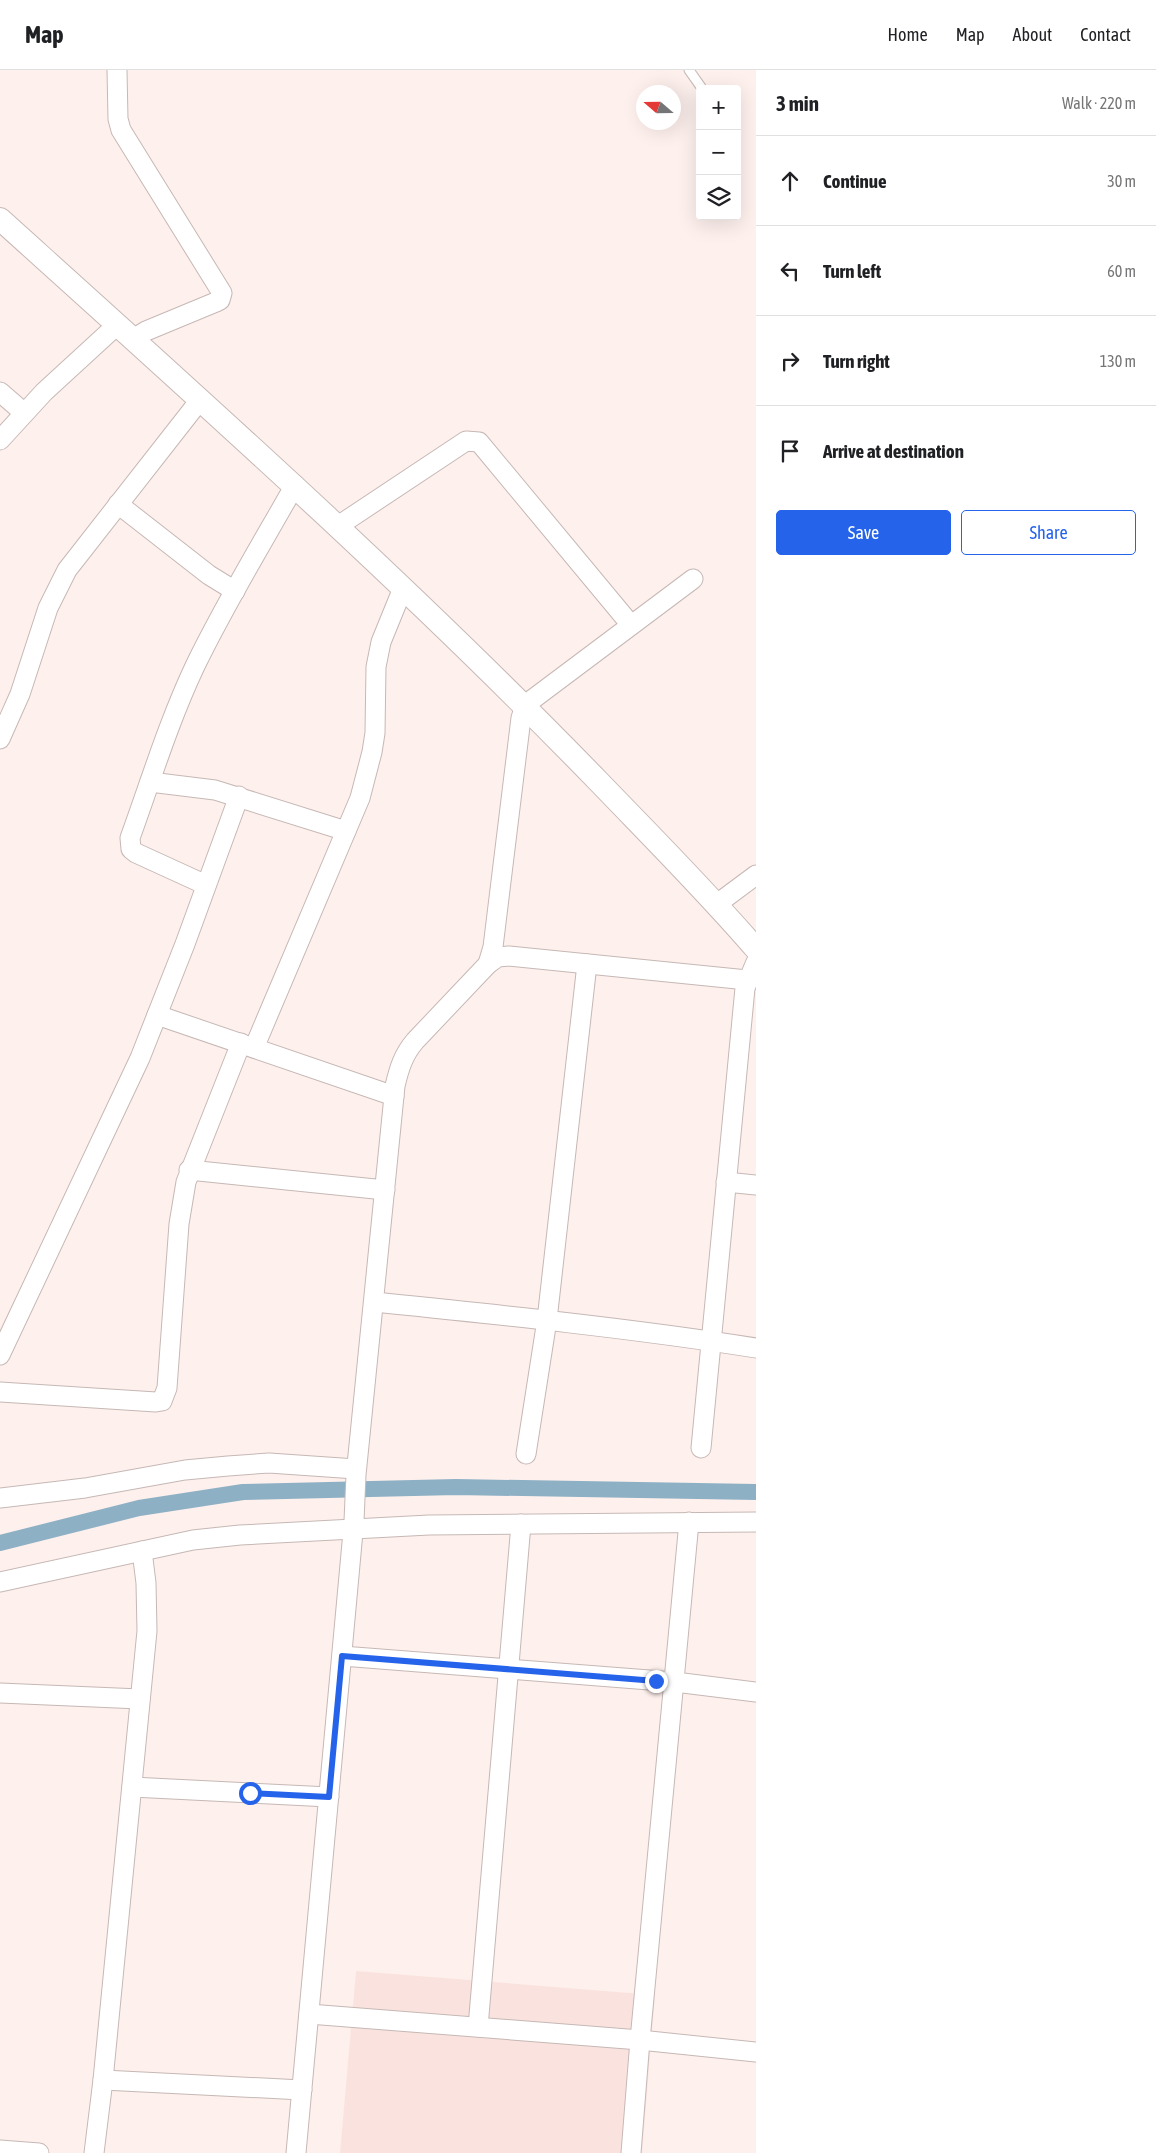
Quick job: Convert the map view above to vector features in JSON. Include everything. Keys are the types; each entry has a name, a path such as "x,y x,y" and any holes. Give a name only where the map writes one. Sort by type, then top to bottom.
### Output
{"street":[{"path":"0,440 23,412 125,332 139,334 220,300 222,293 121,130 118,119 117,70"},
{"path":"2,226 125,332 295,486 403,588 525,705 717,904 756,949"},
{"path":"0,392 23,412"},
{"path":"0,739 20,694 48,608 57,588 75,558 200,400"},
{"path":"338,526 466,441 479,442 631,625"},
{"path":"206,885 136,853 131,849 130,838 172,722 195,667 235,591 295,486"},
{"path":"118,504 209,575 235,591"},
{"path":"488,964 493,947 521,718 525,705 693,578"},
{"path":"0,1392 162,1401 167,1388 179,1224 189,1170 248,1046 360,798 372,752 376,713 376,667 381,642 403,588"},
{"path":"150,782 216,790 346,831"},
{"path":"0,1355 118,1107 157,1015 239,796"},
{"path":"717,904 756,875"},
{"path":"296,2153 354,1525 356,1472 398,1072 407,1051 488,964 498,957 509,956 747,980"},
{"path":"701,1448 747,980 756,962"},
{"path":"526,1454 547,1320 587,964"},
{"path":"157,1015 394,1096"},
{"path":"189,1170 385,1190"},
{"path":"726,1182 756,1185"},
{"path":"374,1302 547,1320 756,1348"},
{"path":"0,1498 84,1488 185,1470 269,1463 356,1472"},
{"path":"632,2153 640,2040 689,1522"},
{"path":"0,1582 192,1540 354,1525 756,1522"},
{"path":"478,2027 521,1524"},
{"path":"94,2153 103,2080 147,1631 146,1583 142,1551"},
{"path":"342,1656 675,1682 756,1692"},
{"path":"0,1693 140,1699"},
{"path":"132,1787 329,1797"},
{"path":"309,2014 640,2040 756,2052"},
{"path":"103,2080 302,2090"},
{"path":"0,2150 39,2153"}],"lane":[{"path":"689,70 699,85"}],"shaded area":[{"path":"356,1971 655,1995 642,2153 340,2153"}],"waterway":[{"path":"0,1543 139,1508 243,1492 456,1487 756,1492"}],"route":[{"path":"250,1793 329,1797 342,1656 656,1681"}]}
